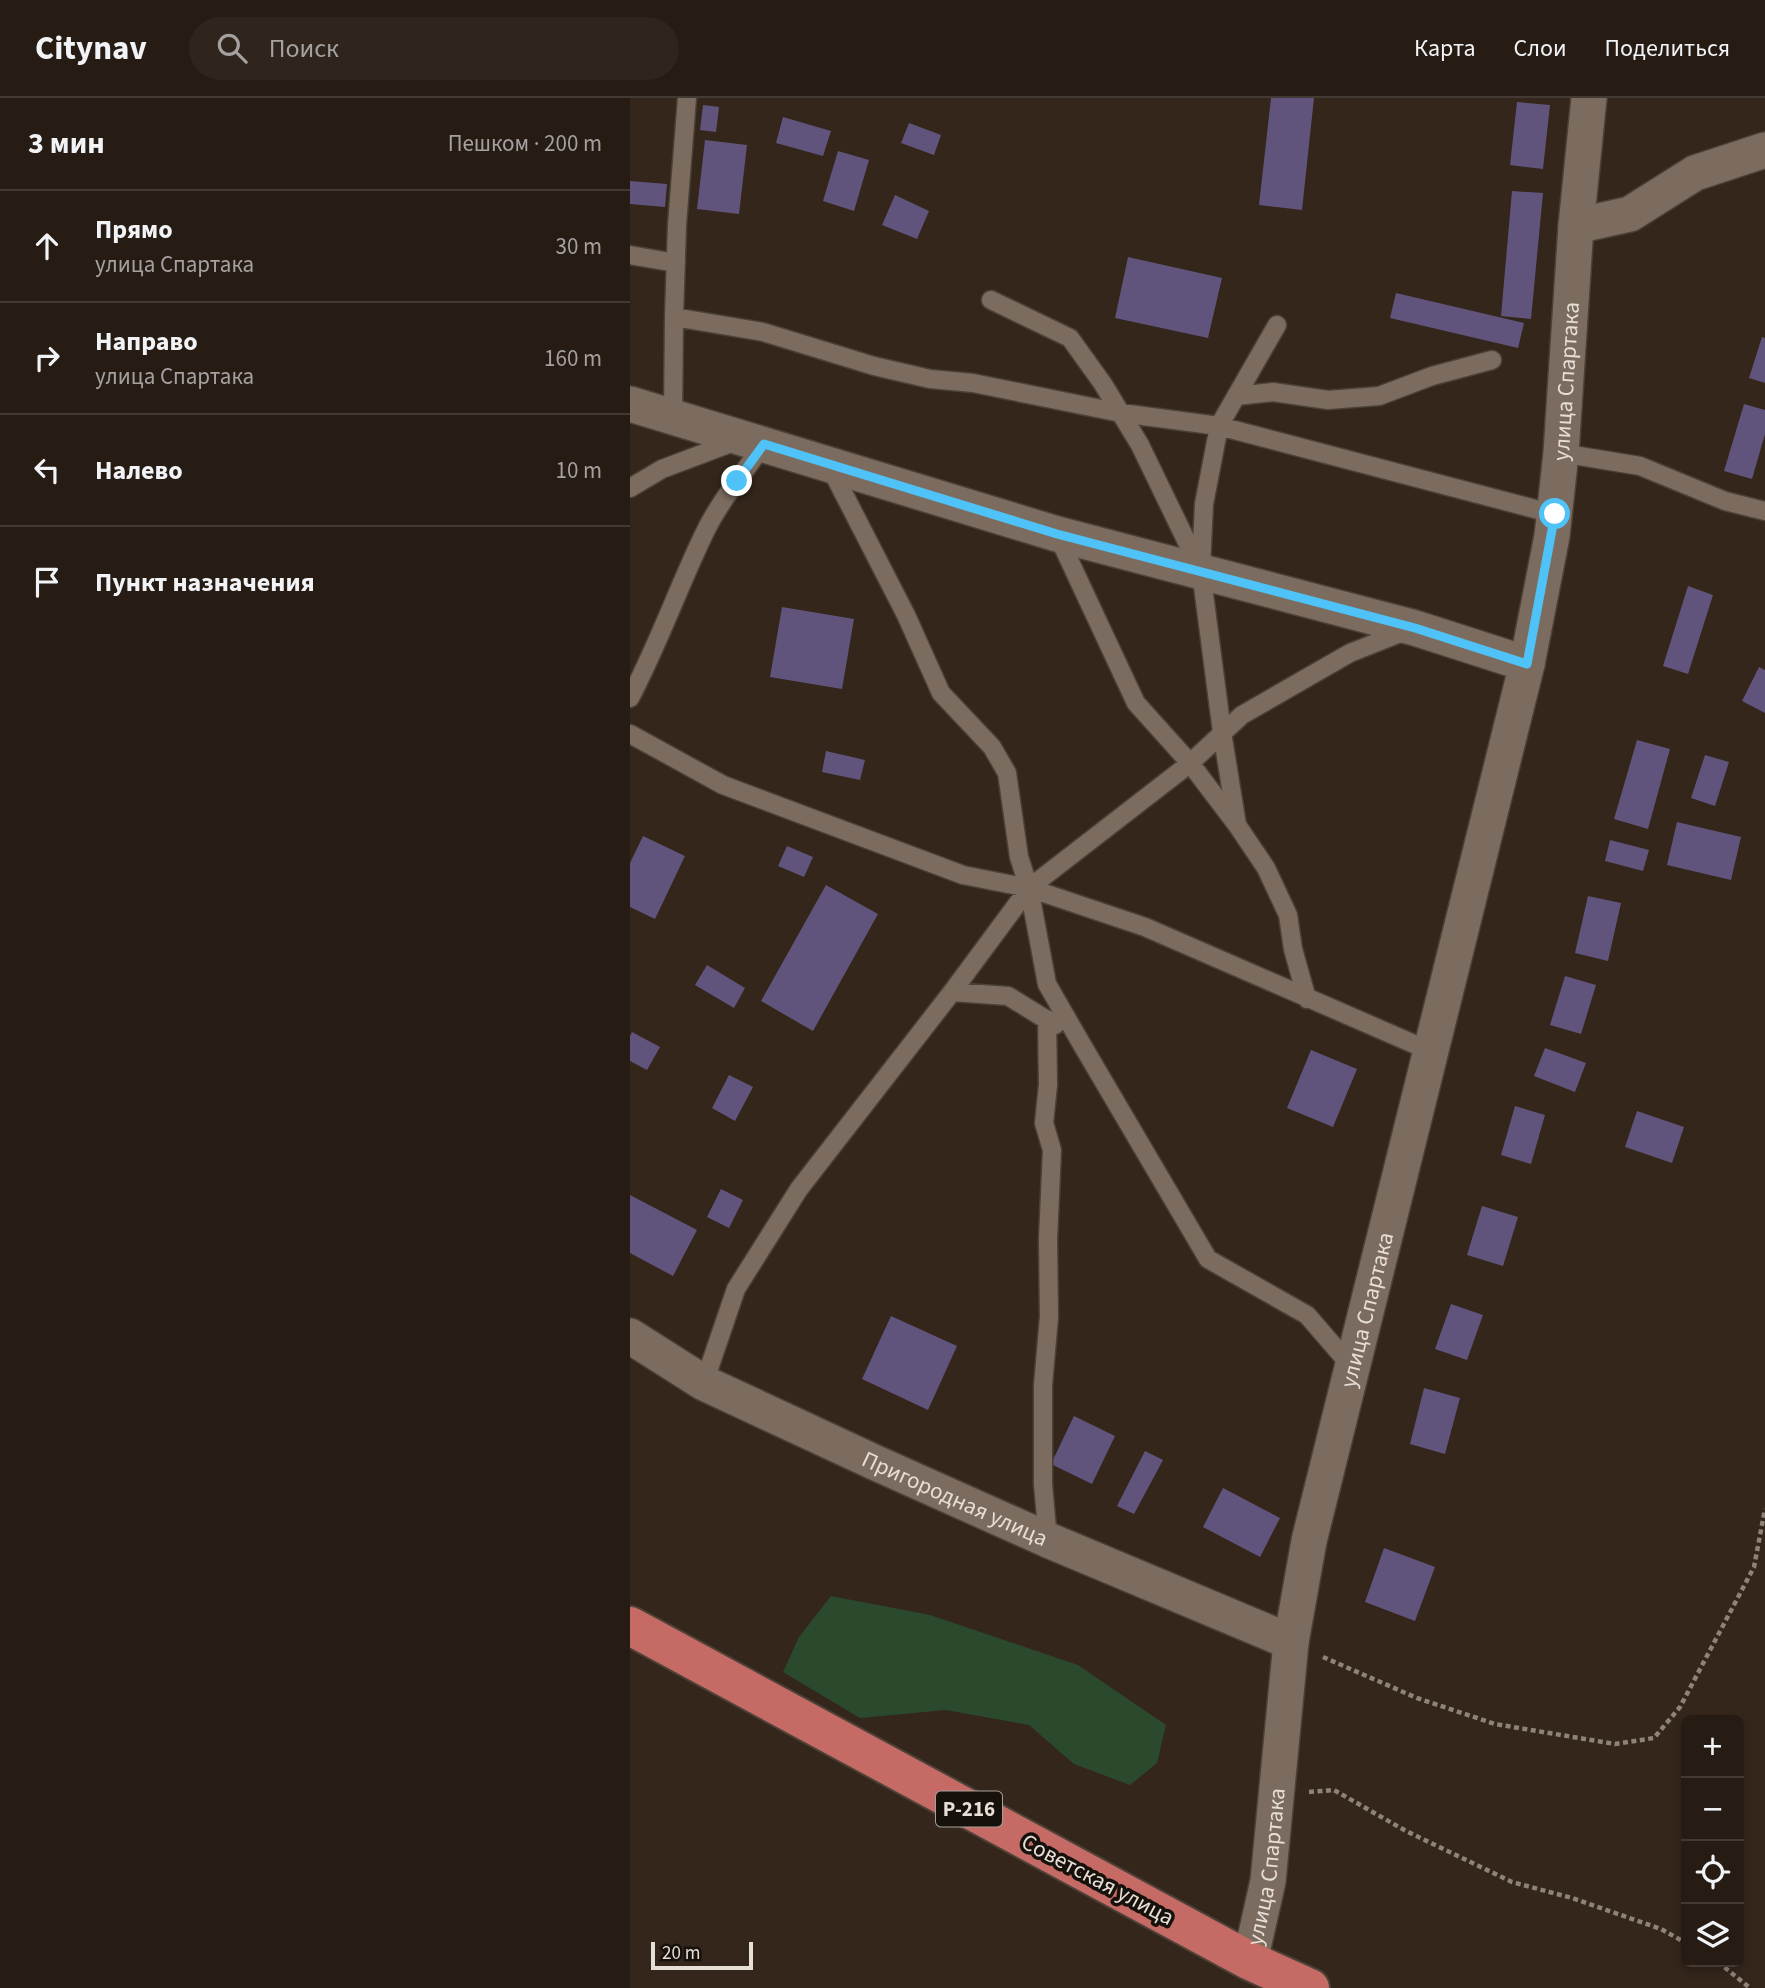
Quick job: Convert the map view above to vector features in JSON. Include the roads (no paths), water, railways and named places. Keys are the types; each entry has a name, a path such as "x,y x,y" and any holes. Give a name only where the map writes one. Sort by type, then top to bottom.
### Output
{"highway":[{"name":"Советская улица","path":"630,1626 1250,1961 1310,1988"}],"street":[{"name":"улица Спартака","path":"1250,1961 1268,1881 1291,1642 1309,1541 1527,664 1555,514 1576,226 1590,98"},
{"path":"1576,226 1630,214 1695,173 1765,150"},
{"path":"630,404 1057,534 1415,628 1527,664"},
{"name":"Пригородная улица","path":"630,1336 704,1383 876,1464 1291,1642"}],"lane":[{"path":"673,417 677,225 688,98"},
{"path":"630,255 676,263"},
{"path":"990,300 1070,338 1103,383 1139,445 1201,571"},
{"path":"674,317 763,332 873,366 929,379 973,383 1078,406 1219,426 1555,514"},
{"path":"1237,825 1201,571 1204,504 1219,426 1276,325"},
{"path":"1236,396 1273,392 1328,400 1379,396 1432,376 1492,360"},
{"path":"630,488 662,468 754,441"},
{"path":"630,698 705,532 737,481 754,441"},
{"path":"1561,453 1640,466 1725,500 1765,511"},
{"path":"829,464 906,615 941,693 992,747 1007,773 1018,857 1029,888 1047,984 1081,1043 1208,1259 1307,1315 1352,1367"},
{"path":"1057,534 1136,703 1190,763 1266,868 1288,915 1293,949 1307,999"},
{"path":"704,1383 736,1289 799,1189 1029,888 1190,763 1242,715 1350,653 1415,628"},
{"path":"630,734 723,785 963,875 1029,888 1145,927 1430,1051"},
{"path":"952,992 1007,996 1081,1043"},
{"path":"1047,1019 1048,1085 1044,1123 1052,1150 1048,1239 1049,1317 1043,1385 1043,1484 1048,1540"}]}
